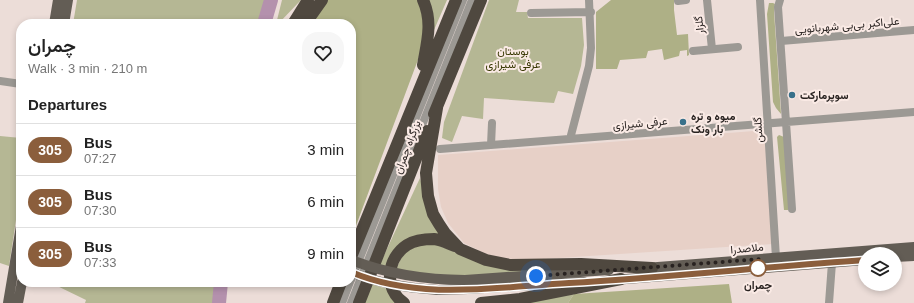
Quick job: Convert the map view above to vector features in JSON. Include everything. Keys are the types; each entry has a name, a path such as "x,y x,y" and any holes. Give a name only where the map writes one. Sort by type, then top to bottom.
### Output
{"highway":[{"path":"296,19 308,0"},
{"path":"309,19 322,0"},
{"path":"421,83 429,30 427,12 423,0"},
{"name":"بزرگراه چمران","path":"356,245 456,0"},
{"name":"بزرگراه چمران","path":"359,303 481,0"},
{"path":"437,108 426,172 428,196 433,214 439,224 445,233 460,248"},
{"path":"404,303 397,298 393,292 390,280 391,268 395,258 401,250 417,241 435,239 486,260 510,265 581,264 652,268"},
{"path":"481,303 520,299 621,280"},
{"path":"333,303 339,287"}],"main road":[{"path":"55,19 58,0"},
{"path":"65,19 68,0"},
{"name":"ملاصدرا","path":"356,262 372,268 400,274 433,279 465,280 652,268 914,247"},
{"path":"8,303 16,256"},
{"path":"902,257 914,256"},
{"name":"ملاصدرا","path":"356,274 382,282 438,290 621,280 858,260"},
{"path":"18,303 21,287"}],"street":[{"path":"356,268 463,0"},
{"path":"351,303 472,0"},
{"path":"570,139 589,66 591,48 590,0"},
{"name":"گلزار","path":"707,0 712,49"},
{"name":"گلشن","path":"760,0 776,258"},
{"path":"780,0 778,7 792,209"},
{"path":"531,13 591,12"},
{"name":"علی‌اکبر بی‌بی شهربانویی","path":"781,41 914,30"},
{"name":"گلزار","path":"694,51 738,46"},
{"path":"0,81 16,83"},
{"name":"عرفی شیرازی","path":"440,149 914,112"},
{"path":"491,145 492,123"},
{"path":"829,303 832,262"},
{"path":"342,303 349,287"}],"shaded area":[{"path":"766,130 773,244 513,261 486,254 464,243 448,223 441,207 438,189 438,155"}],"green space":[{"path":"77,0 273,0 269,19 74,19"},
{"path":"282,0 301,0 283,19 277,19"},
{"path":"327,0 419,0 424,13 422,49 356,226 356,19 314,19"},
{"path":"427,0 447,0 434,30"},
{"name":"بوستان عرفی شیرازی","path":"489,0 519,0 516,12 527,12 528,18 582,18 584,45 581,66 573,94 558,91 554,103 484,98 483,119 462,116 452,142 442,138 444,122"},
{"path":"611,0 674,0 677,35 688,34 689,55 687,56 687,50 680,51 679,56 664,60 662,49 648,51 646,58 620,60 617,69 596,69 596,12"},
{"path":"769,3 775,4 774,12 781,114 773,102 767,14"},
{"path":"779,135 784,137 788,210 784,210 777,137"},
{"path":"0,136 16,138 16,220 9,266 0,263"},
{"path":"420,178 423,189 449,240 420,236 387,269 379,266"},
{"path":"430,242 475,260 578,267 479,276 418,274 396,270 402,257 408,250"},
{"path":"370,284 388,289 400,303 364,303"},
{"path":"729,284 732,303 568,303 574,294"},
{"path":"59,287 223,287 221,303 85,303 86,300"},
{"path":"574,294 568,303 523,303"}],"waterway":[{"path":"265,19 271,0"},
{"path":"219,303 221,287"}],"bus line":[{"name":"305","path":"356,274 369,279 399,286 438,290 621,280 858,261"}],"place":[{"name":"سوپرمارکت","path":"792,95"},
{"name":"میوه و تره بار ونک","path":"683,122"},
{"name":"چمران","path":"758,268"}],"route":[{"path":"536,276 761,259 758,268"}]}
